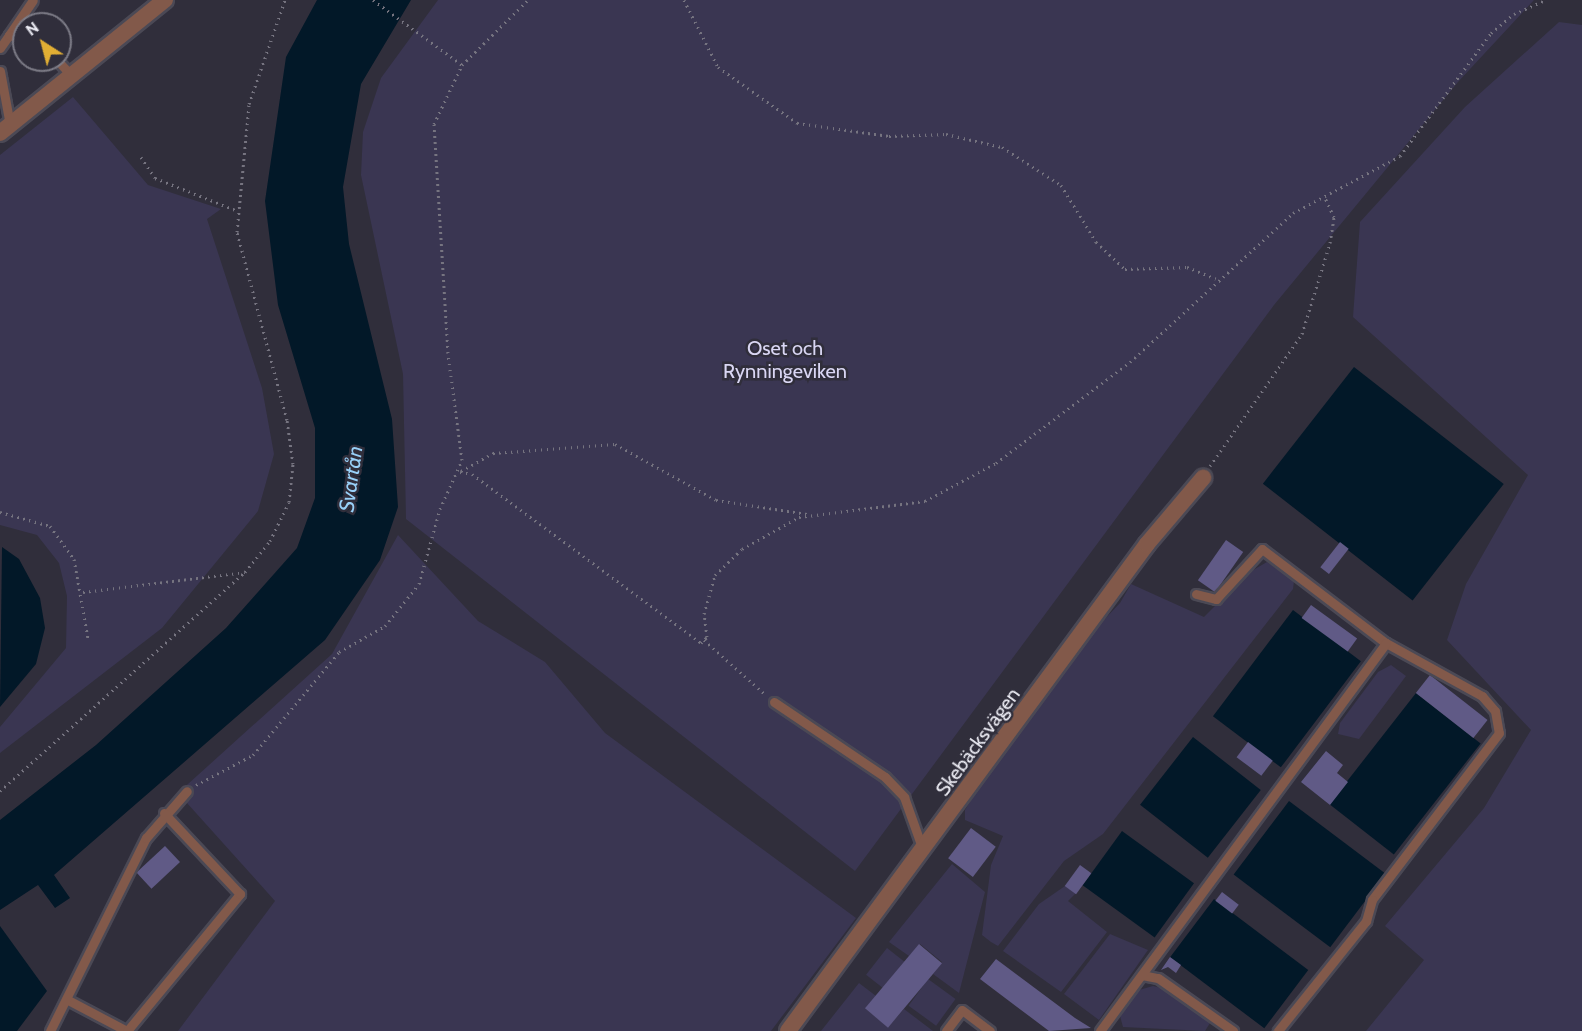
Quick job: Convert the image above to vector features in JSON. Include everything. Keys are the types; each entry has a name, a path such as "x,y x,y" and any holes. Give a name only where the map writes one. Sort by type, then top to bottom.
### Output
{"street":[{"path":"5,129 165,0"},
{"name":"Skebäcksvägen","path":"788,1031 923,852 1147,544 1203,478"}],"lane":[{"path":"0,48 33,0"},
{"path":"0,71 5,129"},
{"path":"68,72 71,75"},
{"path":"1196,594 1216,599 1262,549 1386,643 1482,696 1495,711 1499,733 1372,900 1366,921 1278,1031"},
{"path":"1100,1031 1386,643"},
{"path":"774,702 885,777 904,797 923,852"},
{"path":"50,1031 68,1000 141,849 164,813 187,791"},
{"path":"68,1000 127,1031 240,894 164,813"},
{"path":"1142,975 1158,978 1233,1031"},
{"path":"946,1031 962,1010 990,1031"}],"path":[{"path":"0,791 244,572 282,520 293,464 287,420 245,275 238,211 249,104 285,0"},
{"path":"374,0 462,65"},
{"path":"187,791 253,755 339,652 394,617 419,584 440,509 460,472 461,440 448,353 432,145 438,111 462,65 528,0"},
{"path":"684,0 718,67 797,123 889,136 946,134 1002,147 1061,185 1096,242 1125,269 1187,267 1216,279"},
{"path":"460,472 493,453 615,444 716,500 811,515 882,510 925,501 958,486 1098,388 1216,279 1293,213 1325,198 1400,156 1491,33 1514,14 1545,0"},
{"path":"141,157 155,178 238,211"},
{"path":"1203,478 1302,334 1330,243 1334,217 1325,198"},
{"path":"460,472 472,474 704,640 774,702"},
{"path":"0,512 50,526 74,559 83,592 88,638"},
{"path":"704,640 706,599 724,563 764,534 811,515"},
{"path":"83,592 244,572"}],"green space":[{"name":"Oset och Rynningeviken","path":"438,0 1534,0 1458,82 1274,305 855,871 406,519 403,374 361,175 363,132 381,78"},
{"path":"1559,22 1582,25 1582,1031 1366,1031 1424,960 1385,926 1484,808 1531,730 1447,640 1466,584 1528,475 1353,317 1360,222 1465,107"},
{"path":"73,97 148,185 221,209 207,219 262,388 274,454 258,511 162,628 0,753 0,727 66,648 67,596 59,563 37,535 0,525 0,155"},
{"path":"398,535 478,621 545,662 605,733 856,918 771,1031 178,1031 275,901 178,793 332,654"},
{"path":"1267,562 1294,581 1293,589 1103,834 1064,861 998,946 991,942 982,935 991,865 1003,836 965,820 965,810 1040,687 1120,603 1131,584 1204,617 1248,573"},
{"path":"1391,665 1406,676 1359,739 1338,734 1340,723 1378,672"},
{"path":"952,864 985,892 959,993 933,974 942,962 920,944 909,956 889,942"},
{"path":"1065,886 1076,893 1068,901 1107,932 1061,992 1003,951 1039,904"},
{"path":"1110,934 1148,950 1099,1020 1064,994"},
{"path":"887,948 905,962 884,989 866,975"},
{"path":"928,979 956,999 936,1026 909,1006"},
{"path":"859,983 876,996 866,1009 888,1027 904,1009 933,1031 821,1031"},
{"path":"1153,986 1169,990 1210,1023 1205,1031 1123,1027 1120,1016 1139,990"}],"water":[{"name":"Svartån","path":"317,0 411,0 361,84 343,187 349,244 392,419 398,507 380,560 325,640 54,875 70,898 55,908 38,885 0,910 0,820 96,745 226,628 297,548 315,498 315,428 278,305 265,201 286,57"},
{"path":"1354,367 1504,484 1413,601 1263,484"},
{"path":"2,547 19,559 40,598 45,628 36,664 0,707"},
{"path":"1293,610 1361,661 1281,767 1213,716"},
{"path":"1416,693 1481,743 1394,855 1329,804"},
{"path":"1193,737 1261,790 1208,858 1140,805"},
{"path":"1289,801 1386,874 1330,947 1234,874"},
{"path":"1122,831 1194,883 1155,938 1083,885"},
{"path":"1214,899 1308,970 1264,1028 1170,957"},
{"path":"0,926 47,991 17,1031 0,1031"}],"building":[{"path":"1226,540 1243,552 1215,592 1198,580"},
{"path":"1340,542 1349,549 1329,574 1320,567"},
{"path":"1311,605 1357,639 1348,651 1302,618"},
{"path":"1430,675 1488,720 1473,738 1416,693"},
{"path":"1248,742 1273,761 1261,776 1237,757"},
{"path":"1326,751 1343,765 1337,773 1348,782 1330,805 1301,782"},
{"path":"971,828 996,847 973,877 948,858"},
{"path":"165,846 180,862 151,889 136,873"},
{"path":"1080,865 1091,873 1076,894 1065,886"},
{"path":"1222,892 1239,905 1232,913 1215,901"},
{"path":"919,944 942,963 888,1028 865,1008"},
{"path":"1170,957 1181,965 1176,973 1168,967 1161,970"},
{"path":"996,959 1091,1028 1049,1031 980,979"}]}
